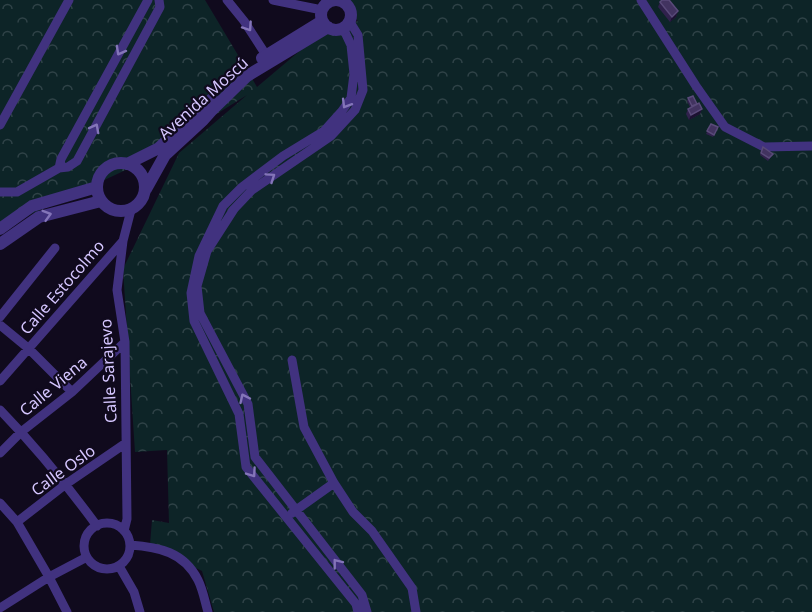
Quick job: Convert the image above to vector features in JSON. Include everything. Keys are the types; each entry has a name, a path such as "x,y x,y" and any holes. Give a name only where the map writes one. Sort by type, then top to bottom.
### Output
{"street":[{"path":"0,125 69,0"},
{"path":"58,168 148,0"},
{"path":"0,192 17,192 58,168 68,167 77,160 160,7 159,0"},
{"path":"227,0 266,55"},
{"path":"273,0 280,3 329,9 342,1 349,8 351,15 346,25 354,74 351,98 314,142 283,156 245,191 223,206 199,256 191,293 194,321 248,404 255,457 362,595 367,612"},
{"path":"641,0 725,128 764,147 812,146"},
{"path":"329,9 333,30 346,25"},
{"name":"Avenida Moscú","path":"208,108 240,72 329,9"},
{"name":"Avenida Moscú","path":"127,164 162,151 208,108 329,9"},
{"name":"Avenida Moscú","path":"146,189 162,151"},
{"path":"114,164 127,164 142,174 146,189 141,202 130,210 114,211 101,201 97,187 98,180 107,168 114,164"},
{"path":"0,229 32,206 97,187"},
{"path":"0,244 39,217 101,201"},
{"name":"Calle Sarajevo","path":"124,531 128,519 125,342 117,290 123,241 130,210"},
{"name":"Calle Estocolmo","path":"0,381 123,241"},
{"path":"0,317 55,248"},
{"path":"0,325 28,348 72,392"},
{"name":"Calle Viena","path":"0,453 21,432 72,392 125,342"},
{"path":"215,351 239,414 246,467 356,604 358,612"},
{"path":"292,360 304,427 334,483 353,512 372,531 412,588 416,612"},
{"path":"0,410 66,484 97,526"},
{"name":"Calle Oslo","path":"17,522 66,484 126,443"},
{"path":"287,517 334,483"},
{"path":"0,503 17,522 50,577 67,612"},
{"path":"111,524 124,531 130,544 127,557 119,566 105,569 92,563 85,550 87,536 91,530 97,526 111,524"},
{"path":"130,544 168,552 189,565 200,582 208,612"},
{"path":"0,608 87,557"},
{"path":"119,566 134,592 140,612"}],"green space":[{"path":"0,0 205,0 257,87 321,33 358,21 343,0 812,0 812,612 214,612 202,571 150,545 152,520 169,523 167,450 135,452 123,269 179,153 247,95 130,168 21,219 0,234"}],"building":[{"path":"669,0 678,11 672,17 660,2"},
{"path":"693,96 697,104 692,106 688,98"},
{"path":"699,103 702,109 691,115 688,109"},
{"path":"711,124 718,127 714,135 707,131"},
{"path":"763,147 773,154 769,158 761,153"}]}
